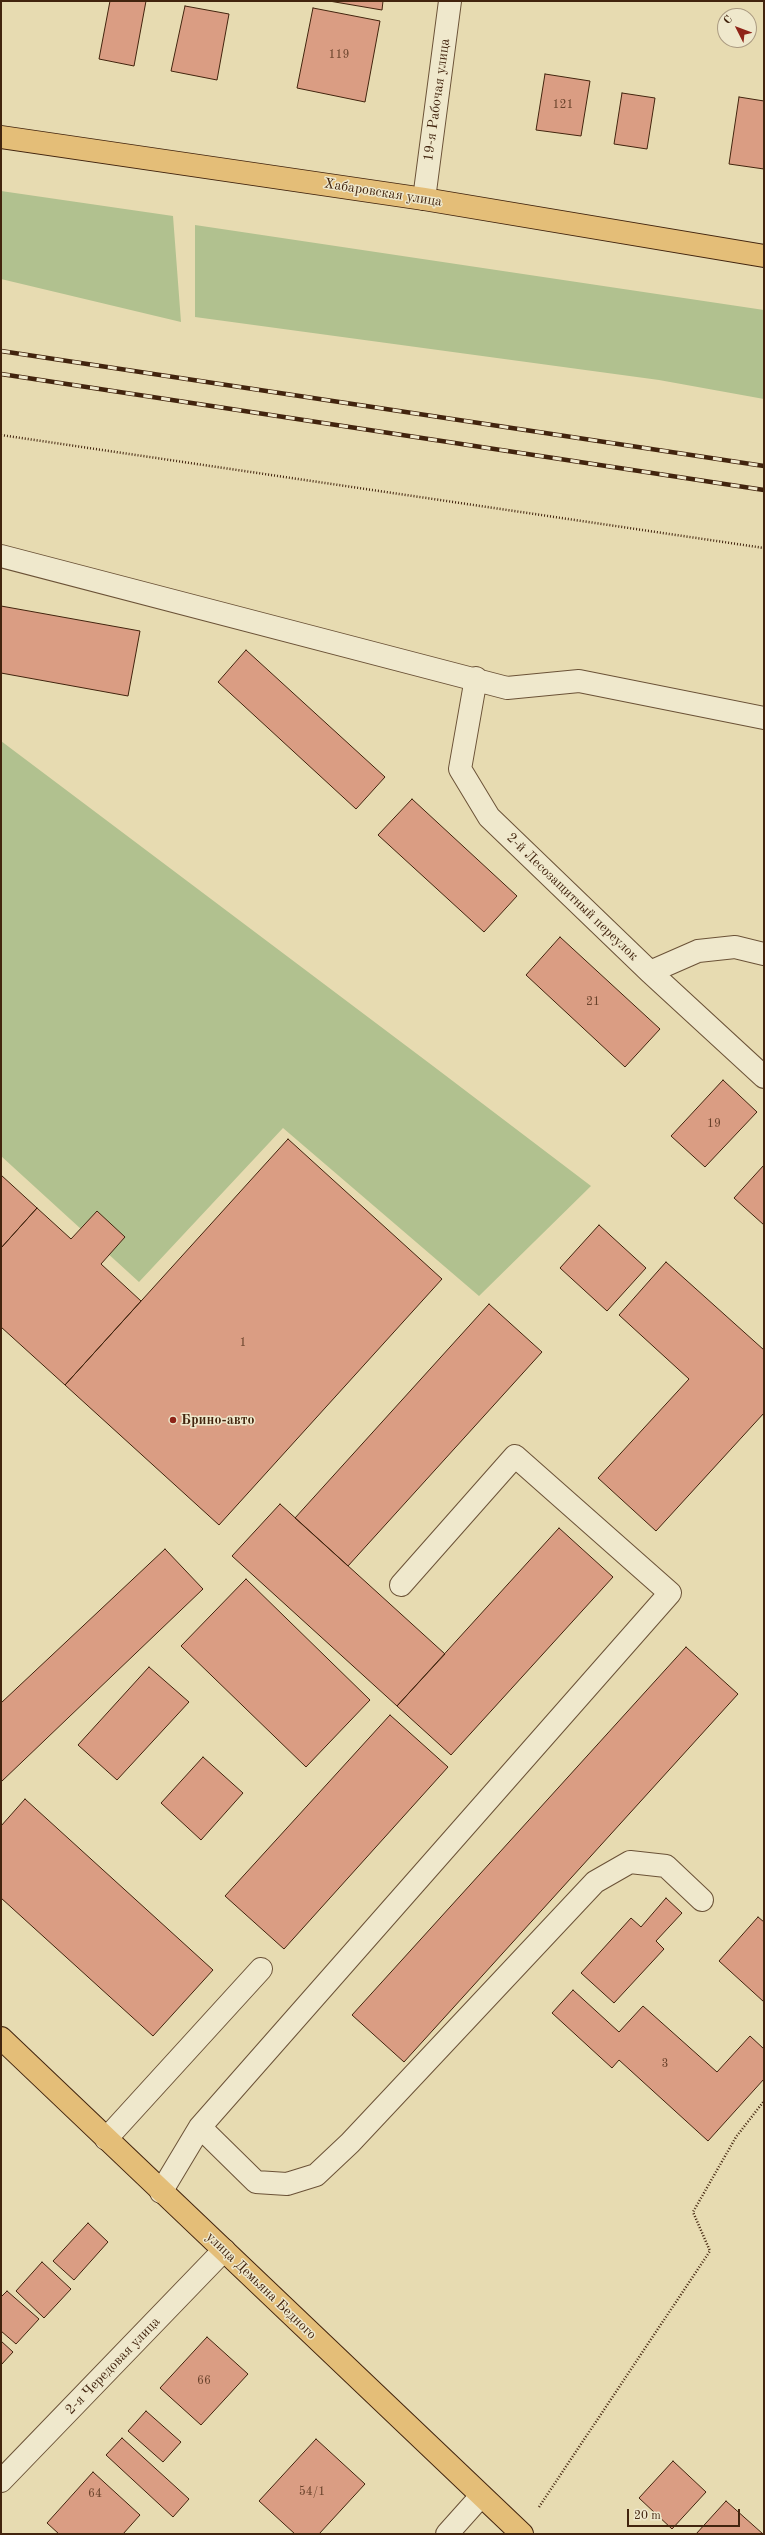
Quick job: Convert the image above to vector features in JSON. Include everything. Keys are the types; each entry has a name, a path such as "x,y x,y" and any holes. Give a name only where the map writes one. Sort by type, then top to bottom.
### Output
{"main road":[{"name":"Хабаровская улица","path":"1,137 424,199 764,256"},
{"name":"улица Демьяна Бедного","path":"1,2038 161,2192 224,2250 522,2534"}],"street":[{"name":"19-я Рабочая улица","path":"424,199 450,1"},
{"path":"1,556 476,678 507,688 579,681 764,718"},
{"name":"2-й Лесозащитный переулок","path":"476,678 460,769 489,817 650,972 764,1077"},
{"path":"650,972 698,951 735,947 764,954"},
{"path":"161,2192 200,2127 670,1593 515,1456 401,1586"},
{"path":"200,2127 256,2182 287,2184 316,2175 350,2143 595,1882 630,1862 666,1866 702,1900"},
{"path":"106,2139 261,1969"},
{"name":"2-я Чередовая улица","path":"1,2481 224,2250"},
{"path":"447,2534 481,2496"}],"path":[{"path":"1,435 764,548"},
{"path":"522,2534 710,2251 693,2212 736,2137 764,2101"}],"green space":[{"path":"1,191 173,216 181,322 1,279"},
{"path":"195,225 764,310 764,399 659,380 195,317"},
{"path":"1,741 591,1186 479,1296 283,1128 139,1282 1,1156"}],"building":[{"path":"110,1 146,1 134,66 99,59"},
{"path":"329,1 383,1 382,10"},
{"path":"185,6 229,14 217,80 171,71"},
{"path":"313,8 380,21 365,102 297,88"},
{"path":"545,74 590,81 581,136 536,130"},
{"path":"622,93 655,98 647,149 614,144"},
{"path":"739,97 764,101 764,169 729,164"},
{"path":"1,606 140,631 128,696 1,673"},
{"path":"246,650 385,777 356,809 218,682"},
{"path":"412,799 517,896 484,932 378,835"},
{"path":"560,937 660,1029 625,1067 526,975"},
{"path":"723,1080 757,1112 705,1167 671,1136"},
{"path":"288,1139 442,1279 219,1525 65,1385"},
{"path":"764,1165 764,1225 734,1198"},
{"path":"1,1175 37,1208 1,1248"},
{"path":"37,1208 71,1239 97,1211 125,1237 101,1264 141,1301 65,1385 1,1327 1,1248"},
{"path":"599,1225 646,1268 607,1311 560,1268"},
{"path":"666,1262 764,1350 764,1413 656,1531 598,1478 689,1379 619,1315"},
{"path":"489,1304 542,1352 348,1566 295,1518"},
{"path":"280,1504 445,1654 397,1706 232,1556"},
{"path":"559,1528 613,1577 451,1755 397,1706"},
{"path":"165,1549 203,1589 1,1782 1,1703"},
{"path":"246,1579 370,1700 306,1767 181,1646"},
{"path":"686,1647 738,1694 404,2062 352,2015"},
{"path":"149,1667 189,1702 117,1780 78,1745"},
{"path":"390,1715 448,1767 284,1949 225,1896"},
{"path":"203,1757 243,1793 201,1840 161,1803"},
{"path":"25,1799 213,1970 153,2036 1,1898 1,1826"},
{"path":"666,1898 682,1913 656,1941 664,1949 614,2003 581,1973 631,1918 641,1927"},
{"path":"758,1917 764,1922 764,2002 719,1961"},
{"path":"573,1990 619,2032 643,2006 717,2072 750,2036 764,2049 764,2079 708,2141 619,2060 612,2068 552,2013"},
{"path":"88,2223 108,2242 74,2280 53,2261"},
{"path":"42,2262 71,2289 44,2318 16,2291"},
{"path":"7,2291 39,2319 16,2344 1,2331 1,2297"},
{"path":"207,2337 248,2374 201,2425 160,2388"},
{"path":"1,2341 13,2352 1,2365"},
{"path":"146,2411 181,2442 163,2462 128,2431"},
{"path":"122,2438 189,2499 173,2517 106,2455"},
{"path":"316,2439 365,2484 319,2534 295,2534 259,2501"},
{"path":"673,2461 706,2492 672,2529 639,2498"},
{"path":"93,2472 140,2515 123,2534 59,2534 47,2523"},
{"path":"726,2501 763,2534 696,2534"}],"railway":[{"path":"1,351 764,466"},
{"path":"1,374 764,490"}],"place":[{"name":"Брино-авто","path":"173,1420"}]}
